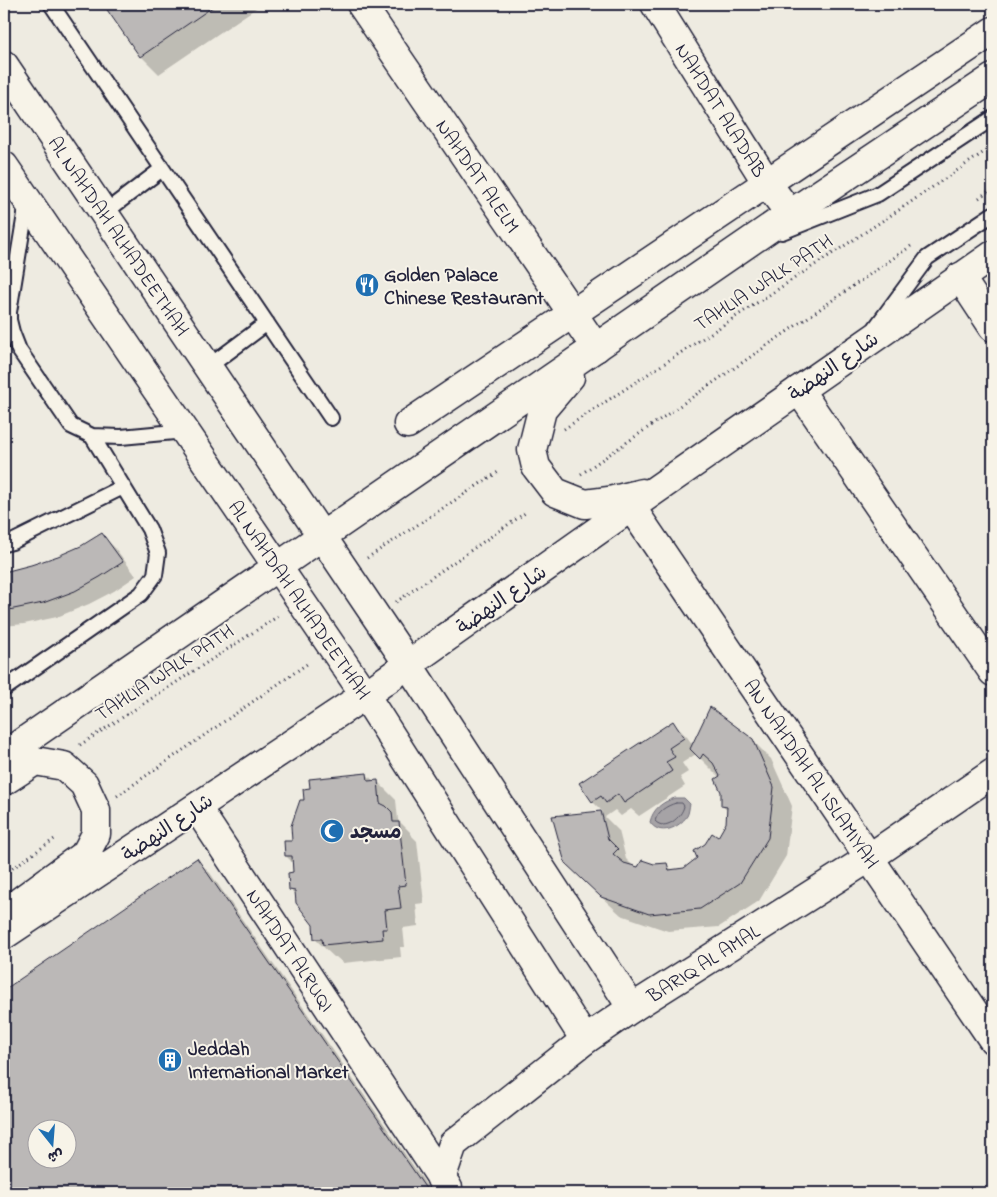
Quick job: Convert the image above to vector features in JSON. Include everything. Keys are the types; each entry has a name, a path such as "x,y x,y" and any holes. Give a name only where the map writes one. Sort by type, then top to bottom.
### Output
{"street":[{"name":"NAHDAT ALELM","path":"361,4 596,348"},
{"name":"NAHDAT ALADAB","path":"656,4 767,183 790,214"},
{"path":"408,424 993,31"},
{"name":"AL NAHDAH ALHADEETHAH","path":"4,65 403,656"},
{"path":"4,755 277,567 329,546 596,348 790,214 993,78"},
{"name":"AL NAHDAH ALHADEETHAH","path":"4,166 365,695 585,1040"},
{"name":"شارع النهضة","path":"4,935 365,695 403,656 631,507 993,255"},
{"path":"960,277 993,327"},
{"path":"596,348 542,410 532,450 536,467 555,492 585,504 610,501 656,490"},
{"path":"799,390 993,672"},
{"name":"AN NAHDAH AL ISLAMIYAH","path":"631,507 993,1040"},
{"path":"403,656 632,1008"},
{"path":"4,781 35,762 64,766 84,784 96,810 96,834 86,853 4,912"},
{"name":"BARIQ AL AMAL","path":"446,1186 453,1144 585,1040 632,1008 869,858 993,773"},
{"name":"NAHDAT ALRUQI","path":"197,808 446,1186"}],"lane":[{"path":"51,4 331,418"},
{"path":"743,247 878,194 993,118"},
{"path":"104,213 162,169"},
{"path":"28,201 6,312 19,350 71,426 92,436 121,437 185,432"},
{"path":"862,346 927,258 993,214"},
{"path":"208,367 267,323"},
{"path":"4,689 141,594 156,575 158,554 149,529 92,436"},
{"path":"4,544 12,542 123,487"}],"path":[{"name":"TAHLIA WALK PATH","path":"563,430 899,210 993,146"},
{"path":"977,200 993,188"},
{"path":"580,475 912,245"},
{"path":"364,559 498,472"},
{"path":"392,605 525,513"},
{"name":"TAHLIA WALK PATH","path":"73,750 280,615"},
{"path":"112,800 307,664"},
{"path":"4,874 56,838"}],"water":[{"path":"675,798 684,798 690,804 687,816 679,824 669,829 664,830 654,827 650,822 656,810 662,804"}],"building":[{"path":"103,4 217,4 140,57"},
{"path":"102,533 123,562 75,591 43,603 4,611 4,572 58,556 81,546"},
{"path":"710,707 753,739 774,787 768,838 740,883 700,909 649,914 601,897 565,863 552,816 601,811 608,839 618,849 613,854 624,863 638,867 642,860 654,864 667,863 669,870 684,868 697,858 694,851 705,844 712,833 718,837 726,823 727,807 721,806 721,792 715,779 720,776 713,763 703,754 700,759 690,749"},
{"path":"673,721 684,738 669,748 675,757 666,762 672,771 624,803 618,794 606,803 601,796 592,802 579,783"},
{"path":"367,773 368,781 378,780 380,803 392,812 393,822 399,822 406,885 398,886 401,908 385,910 387,929 382,929 383,939 323,945 322,939 314,939 313,925 296,903 295,891 289,890 288,873 293,872 292,856 285,856 284,841 292,841 291,826 300,800 304,800 303,789 310,788 309,779"},
{"name":"Jeddah International Market","path":"197,858 429,1193 4,1193 4,990"}],"place":[{"name":"Golden Palace Chinese Restaurant","path":"367,285"},
{"name":"مسجد","path":"332,831"},
{"name":"Jeddah International Market","path":"170,1060"}]}
